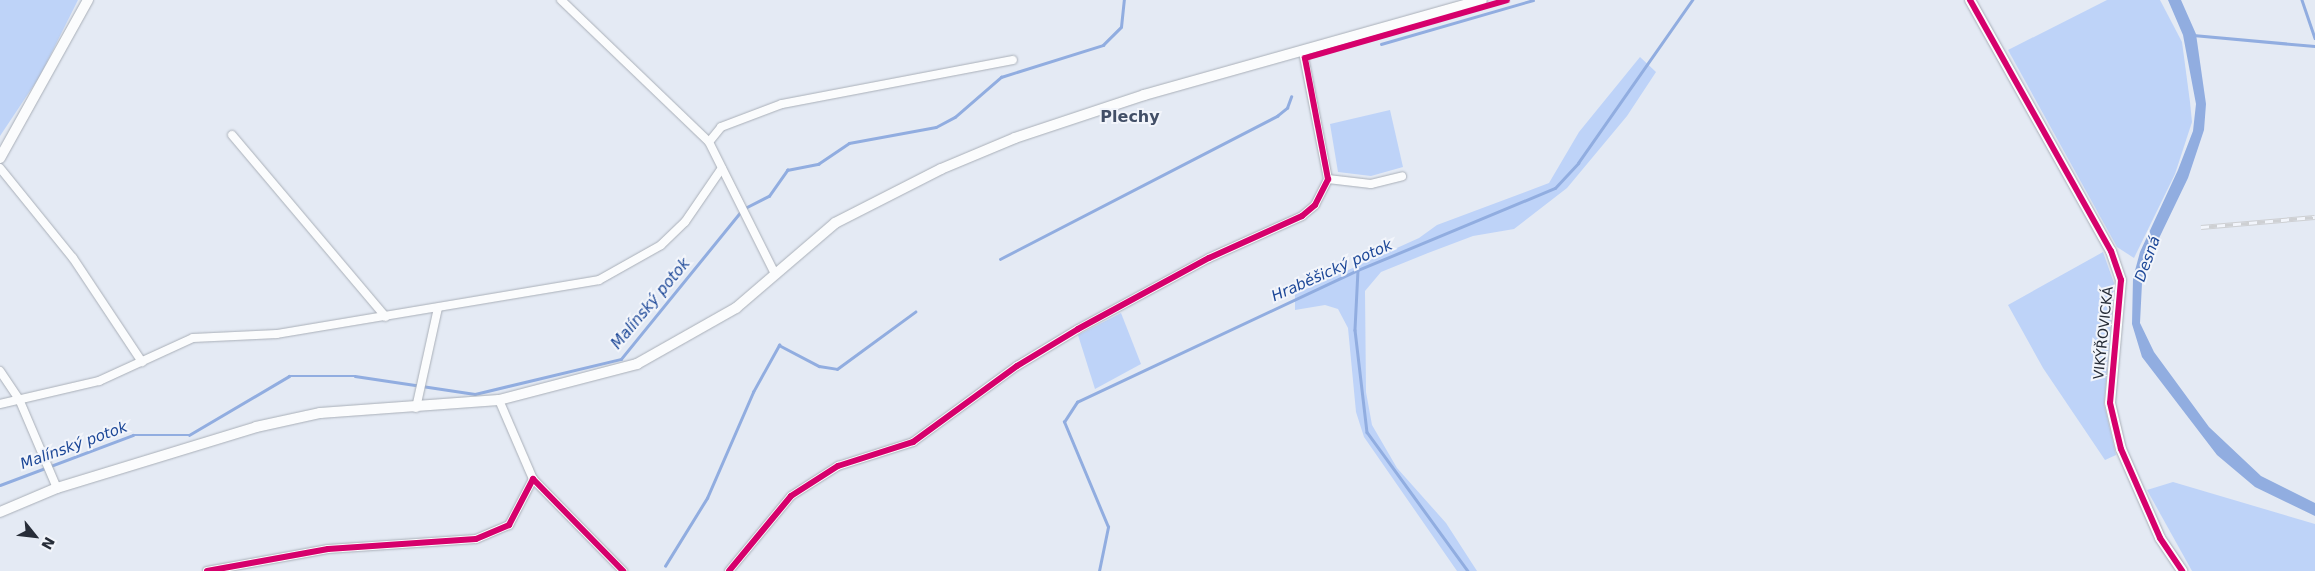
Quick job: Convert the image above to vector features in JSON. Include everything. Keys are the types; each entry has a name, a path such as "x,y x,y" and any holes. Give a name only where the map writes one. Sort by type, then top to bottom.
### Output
{"main road":[{"path":"0,158 88,0"},
{"path":"0,512 57,488 256,427 320,414 416,408 499,400 637,364 736,308 835,223 896,188 1015,138 1144,95 1482,0"},
{"name":"VIKÝŘOVICKÁ","path":"1970,0 2111,251 2121,280 2110,403 2121,449 2156,529 2182,571"}],"street":[{"path":"561,0 709,142 775,274"},
{"path":"729,571 791,496 838,466 913,442 1017,366 1078,329 1209,258 1302,216 1315,205 1328,179 1303,51"},
{"path":"709,142 721,127 782,104 1014,60"},
{"path":"232,135 386,317"},
{"path":"0,168 73,258 142,362"},
{"path":"0,404 72,390 142,362 193,338 277,334 599,280 635,264 685,222 722,168"},
{"path":"1328,179 1371,184 1402,176"},
{"path":"416,408 438,308"},
{"path":"0,371 20,399 57,488"},
{"path":"499,400 533,479 623,571"},
{"path":"207,571 328,549 476,539 509,525 533,479"}],"shaded area":[{"path":"0,0 78,0 40,76 0,136"},
{"path":"2107,0 2160,0 2182,42 2190,102 2192,122 2175,174 2134,258 2117,247 2008,50"},
{"path":"1640,57 1656,72 1627,116 1567,188 1514,229 1473,236 1381,272 1365,291 1366,392 1372,425 1397,468 1446,523 1477,571 1457,571 1364,437 1356,412 1348,328 1338,309 1325,305 1295,310 1295,294 1419,238 1437,225 1549,183 1579,132"},
{"path":"1390,110 1403,167 1371,176 1338,172 1330,124"},
{"path":"2103,252 2114,283 2104,404 2116,455 2105,460 2043,368 2008,305"},
{"path":"1121,313 1141,364 1095,389 1078,335"},
{"path":"2173,482 2315,524 2315,571 2192,571 2147,490"}],"water":[{"name":"Desná","path":"2168,0 2181,0 2196,34 2206,104 2204,130 2188,178 2150,257 2142,283 2140,323 2154,352 2209,427 2261,476 2315,503 2315,516 2255,487 2217,455 2142,357 2132,324 2133,278 2140,252 2178,170 2193,131 2196,104 2183,35"}],"waterway":[{"name":"Malínský potok","path":"0,485 133,435 189,435 289,376 355,376 475,394 621,359 743,209 769,196 787,170 818,164 849,143 936,127 955,117 1001,77 1103,45 1121,27 1124,0"},
{"path":"1381,44 1533,0"},
{"name":"Hraběšický potok","path":"1099,571 1108,527 1064,422 1077,402 1358,270 1555,188 1578,163 1692,0"},
{"path":"2302,0 2315,38"},
{"path":"2193,35 2315,46"},
{"path":"1000,259 1277,116 1287,108 1291,97"},
{"path":"1358,270 1355,330 1367,432 1468,571"},
{"path":"665,566 707,498 753,392 779,345 819,366 837,369 915,312"}],"railway":[{"path":"2201,227 2315,217"}],"cycle path":[{"path":"729,571 791,496 838,466 913,442 1017,366 1078,329 1209,258 1302,216 1315,205 1328,179 1305,58 1507,0"},
{"path":"1970,0 2111,251 2121,280 2110,403 2121,449 2160,538 2182,571"},
{"path":"207,571 328,549 476,539 509,525 533,479 623,571"}],"district":[{"name":"Plechy","path":"1130,117"}]}
